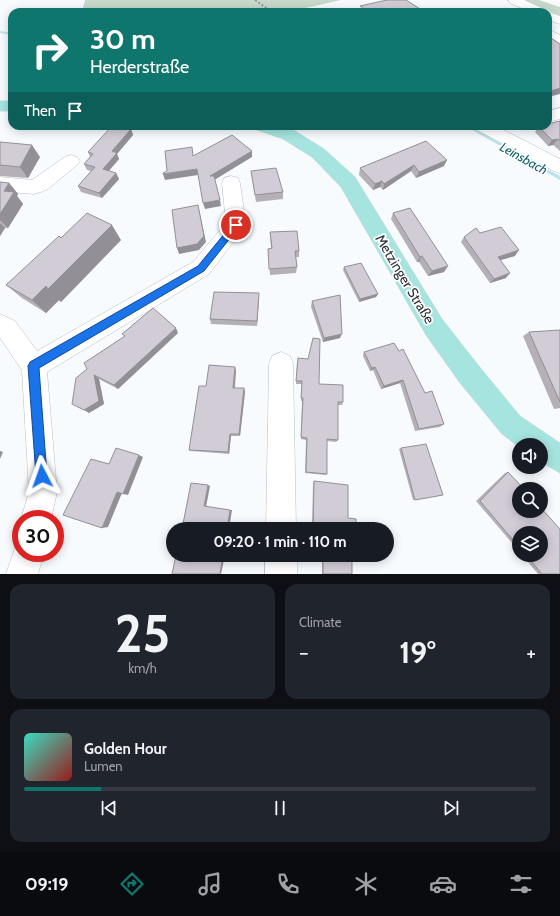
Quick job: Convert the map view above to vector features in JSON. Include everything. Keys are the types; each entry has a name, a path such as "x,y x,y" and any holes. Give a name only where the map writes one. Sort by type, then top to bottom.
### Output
{"main road":[{"name":"Metzinger Straße","path":"275,130 289,135 318,153 348,182 434,327 469,374 512,425 530,438"},
{"name":"Metzinger Straße","path":"548,451 560,459"}],"street":[{"path":"514,0 531,8"},
{"path":"492,130 560,167"},
{"path":"0,184 34,187 41,184 72,160"},
{"path":"34,366 201,268 236,225 231,183"},
{"path":"0,324 7,329 34,366 43,492 38,510"},
{"path":"281,364 281,522"},
{"path":"22,574 25,562"},
{"path":"281,562 281,574"}],"path":[{"path":"255,0 266,8"}],"green space":[{"path":"85,0 341,0 306,8 83,8"},
{"path":"525,0 539,0 560,7 560,16 552,12 552,8 542,8"}],"building":[{"path":"387,0 406,0 419,8 363,8 360,6"},
{"path":"552,39 560,44 560,88 552,91"},
{"path":"560,121 560,141 558,139 552,140 542,130 552,130 552,123"},
{"path":"108,130 130,130 112,151 117,153 103,169 116,173 99,193 78,186 95,167 84,164 93,154 88,152"},
{"path":"232,135 252,151 210,176 214,176 220,200 203,203 197,169 163,174 167,171 165,151 192,147 193,156"},
{"path":"426,141 447,160 419,172 414,165 384,184 382,181 375,184 360,168"},
{"path":"0,142 32,145 20,167 0,165"},
{"path":"276,168 283,192 255,195 251,171"},
{"path":"0,182 9,183 4,191 14,192 0,214"},
{"path":"198,205 204,236 197,244 177,248 172,210"},
{"path":"410,208 448,266 432,271 422,256 420,257 393,213"},
{"path":"87,213 112,225 48,289 46,286 32,300 6,285 59,236 61,238"},
{"path":"501,227 519,250 498,257 510,273 494,279 464,237 476,228 480,233"},
{"path":"297,231 299,251 295,251 297,267 269,269 268,249 272,248 270,232"},
{"path":"361,263 378,294 360,299 344,267"},
{"path":"214,292 259,293 257,321 210,319"},
{"path":"340,295 342,334 324,338 312,301"},
{"path":"153,308 176,328 114,385 94,375 99,401 84,410 72,404 76,378 87,369 84,363 125,336 122,334"},
{"path":"560,330 560,402 529,332"},
{"path":"313,338 320,339 319,384 343,385 343,402 338,402 338,440 327,439 327,474 306,472 307,438 301,437 303,398 301,398 302,381 296,381 298,358 308,359"},
{"path":"394,343 399,351 403,349 425,393 432,391 444,424 419,429 403,380 384,386 375,367 372,368 364,352"},
{"path":"209,365 235,367 233,388 244,388 239,434 230,434 228,452 189,450 199,386 206,386"},
{"path":"426,444 443,495 415,500 401,448"},
{"path":"116,448 139,455 123,494 117,492 102,528 64,515 91,459 109,464"},
{"path":"508,472 517,482 512,482 512,518 548,518 548,516 560,529 560,574 542,574 532,562 548,562 548,526 512,526 512,539 480,501"},
{"path":"314,481 348,485 348,518 356,519 356,522 313,522"},
{"path":"191,483 208,485 204,506 230,510 228,522 183,522"},
{"path":"175,562 222,562 220,574 172,574"},
{"path":"323,562 352,562 352,574 323,574"}],"waterway":[{"name":"Leinsbach","path":"0,32 8,33"},
{"name":"Leinsbach","path":"474,130 560,178"}],"route":[{"path":"42,476 34,366 201,268 236,225"}]}
